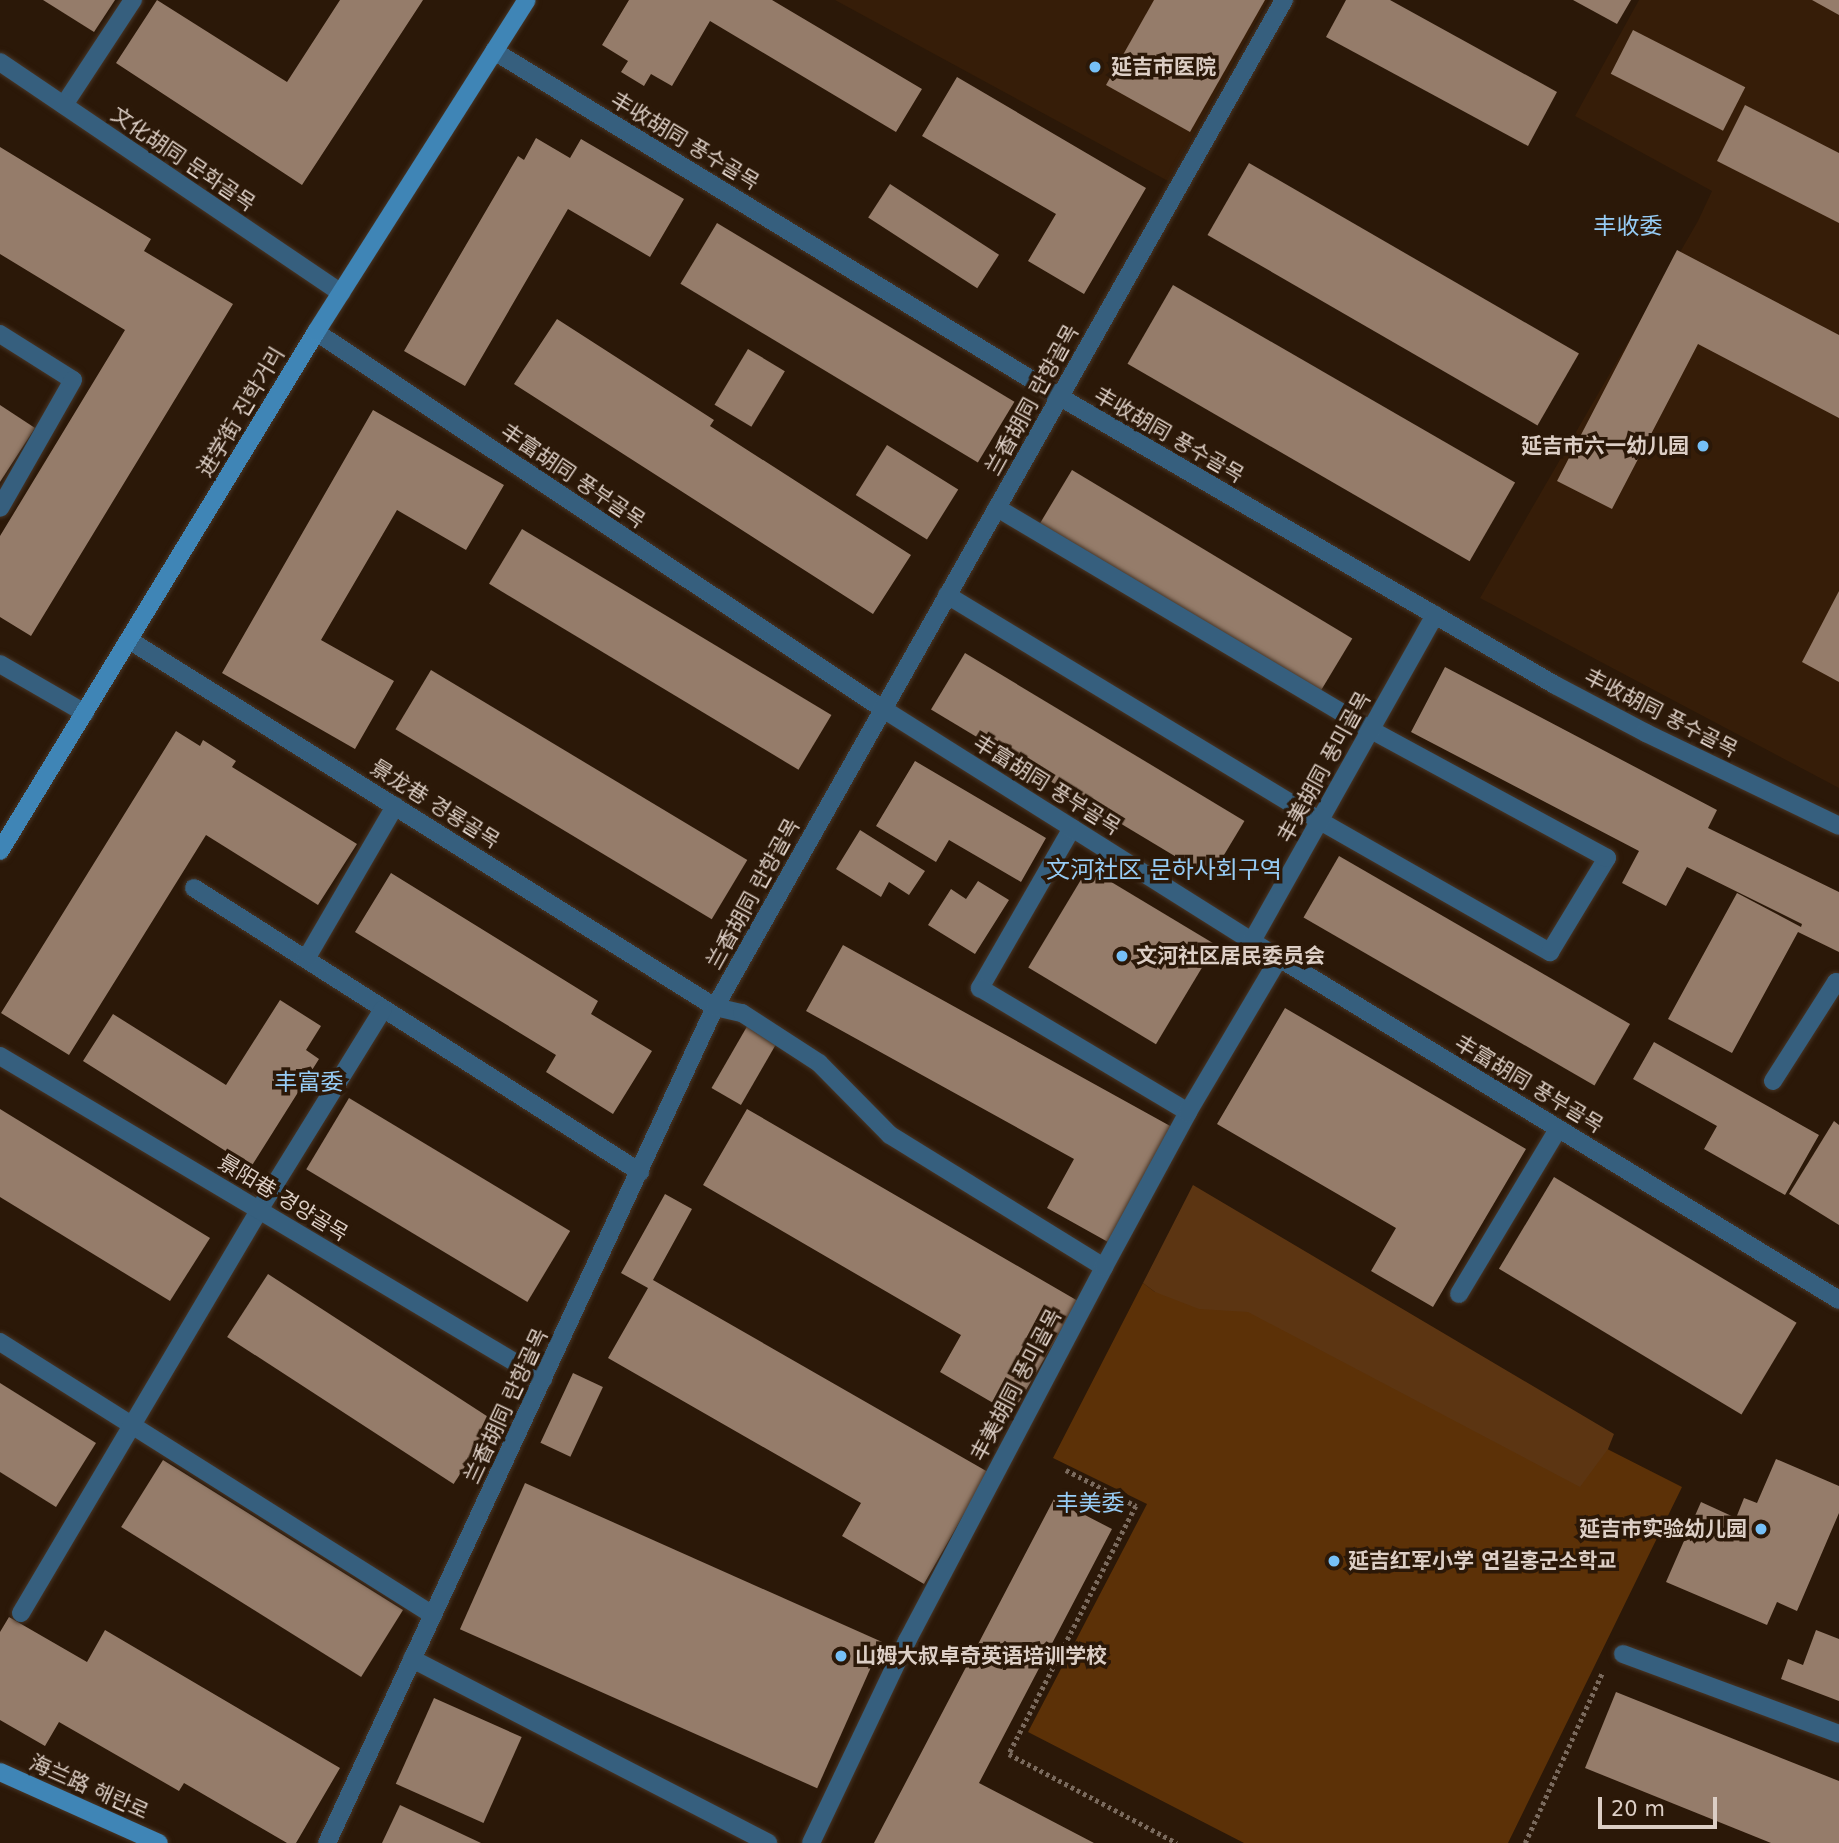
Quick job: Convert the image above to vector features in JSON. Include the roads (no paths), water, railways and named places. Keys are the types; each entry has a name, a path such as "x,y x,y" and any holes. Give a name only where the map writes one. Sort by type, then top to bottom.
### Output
{"street":[{"path":"64,105 133,0"},
{"name":"进学街 진학거리","path":"0,851 316,332 527,0"},
{"name":"兰香胡同 란향골목","path":"327,1843 715,1007 1284,0"},
{"name":"丰收胡同 풍수골목","path":"494,51 1060,397 1435,615 1646,733 1839,826"},
{"name":"文化胡同 문화골목","path":"0,62 341,293"},
{"name":"丰富胡同 풍부골목","path":"316,332 883,709 1279,958 1839,1300"},
{"path":"0,334 73,380 0,508"},
{"path":"947,595 1320,821 1550,952 1607,858 1370,730 997,508"},
{"name":"丰美胡同 풍미골목","path":"1252,941 1435,615"},
{"name":"景龙巷 경룡골목","path":"130,640 715,1007 742,1013 819,1063 890,1135 1104,1267"},
{"path":"0,664 85,713"},
{"path":"306,959 395,806"},
{"path":"1072,828 980,988 1188,1112"},
{"path":"194,888 640,1172"},
{"name":"丰美胡同 풍미골목","path":"811,1843 907,1641 1104,1267 1188,1112 1279,958"},
{"path":"1773,1081 1836,982 1839,984"},
{"path":"21,1613 259,1210 383,1009"},
{"name":"景阳巷 경양골목","path":"0,1056 543,1379"},
{"path":"1459,1294 1558,1129"},
{"path":"0,1342 433,1615"},
{"path":"1623,1654 1839,1734"},
{"path":"412,1659 768,1843"},
{"name":"海兰路 해란로","path":"0,1772 159,1843"}],"place":[{"name":"延吉市医院","path":"1095,67"},
{"name":"延吉市六一幼儿园","path":"1703,446"},
{"name":"文河社区居民委员会","path":"1122,956"},
{"name":"延吉市实验幼儿园","path":"1761,1529"},
{"name":"延吉红军小学 연길홍군소학교","path":"1334,1561"},
{"name":"山姆大叔卓奇英语培训学校","path":"841,1656"}],"district":[{"name":"丰收委","path":"1628,226"},
{"name":"文河社区 문하사회구역","path":"1164,871"},
{"name":"丰富委","path":"309,1082"},
{"name":"丰美委","path":"1090,1503"}]}
